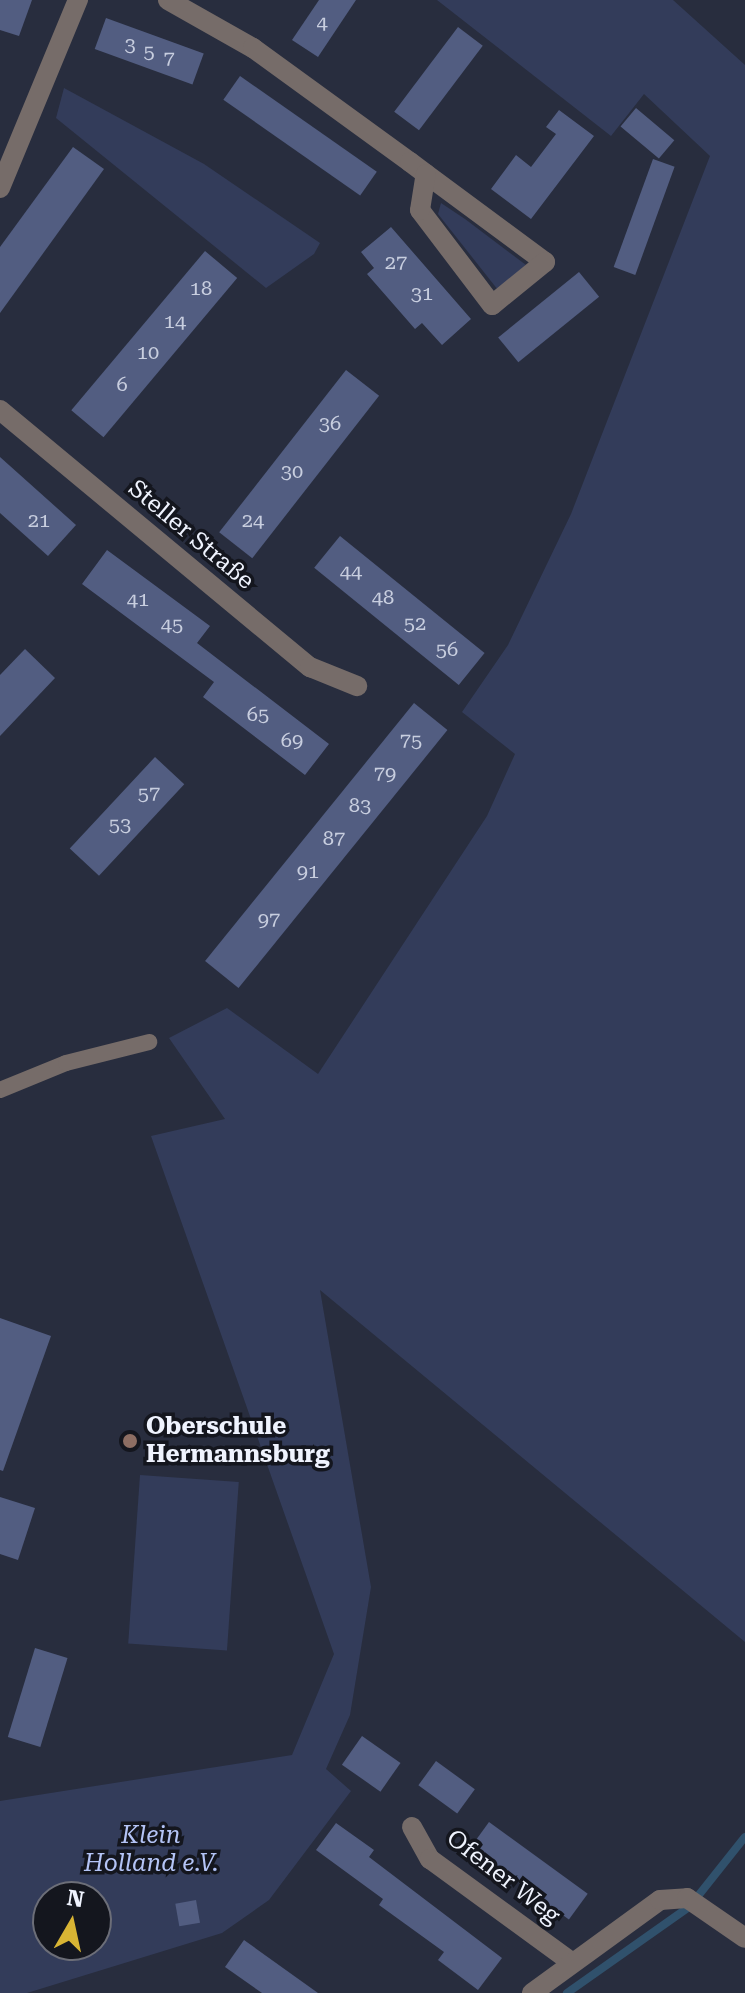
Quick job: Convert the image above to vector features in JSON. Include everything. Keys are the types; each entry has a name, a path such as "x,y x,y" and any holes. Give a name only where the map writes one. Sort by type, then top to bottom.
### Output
{"street":[{"path":"0,188 78,0"},
{"path":"168,0 253,48 426,174 545,262 492,305 420,210 426,174"},
{"name":"Steller Straße","path":"0,410 310,667 357,686"},
{"name":"Ofener Weg","path":"412,1827 430,1859 571,1962"},
{"path":"532,1993 660,1900 678,1895 745,1938"}],"lane":[{"path":"0,1090 66,1063 149,1042"}],"green space":[{"name":"Klein Holland e.V.","path":"437,0 673,0 745,65 745,1642 320,1290 371,1587 350,1715 326,1769 351,1791 269,1900 222,1933 27,1993 0,1993 0,1801 292,1755 334,1654 151,1136 225,1119 169,1038 227,1008 318,1074 487,816 515,754 462,712 508,645 571,514 710,156 644,94 611,136"},
{"path":"64,88 204,164 320,243 314,254 266,288 56,118"},
{"path":"441,203 526,265 498,290 438,214"},
{"path":"140,1475 239,1482 227,1650 128,1644"}],"building":[{"path":"0,0 32,0 19,36 0,30"},
{"path":"319,0 356,0 318,57 292,40"},
{"path":"106,18 204,54 192,85 95,49"},
{"path":"458,27 483,46 419,130 394,112"},
{"path":"240,76 377,172 360,196 223,100"},
{"path":"636,108 674,140 659,159 621,126"},
{"path":"559,110 594,136 531,219 491,189 516,155 531,167 556,134 546,127"},
{"path":"73,147 104,169 0,313 0,247"},
{"path":"653,159 675,167 635,275 614,267"},
{"path":"391,227 471,319 442,345 422,323 415,329 367,274 374,268 361,252"},
{"path":"205,251 237,278 103,437 71,410"},
{"path":"579,272 599,297 518,362 498,337"},
{"path":"346,370 379,396 252,558 219,532"},
{"path":"0,457 76,525 48,556 0,513"},
{"path":"340,536 485,653 459,685 314,568"},
{"path":"107,550 210,626 197,643 329,744 305,775 203,697 214,682 82,584"},
{"path":"25,649 55,678 0,736 0,675"},
{"path":"414,703 447,730 238,988 205,961"},
{"path":"155,757 184,784 99,876 70,848"},
{"path":"0,1318 51,1336 3,1471 0,1470"},
{"path":"0,1497 35,1508 18,1560 0,1554"},
{"path":"35,1648 68,1658 40,1747 8,1737"},
{"path":"362,1736 401,1763 380,1792 342,1765"},
{"path":"436,1761 475,1789 457,1813 418,1785"},
{"path":"489,1822 588,1894 569,1920 470,1848"},
{"path":"336,1823 374,1850 369,1857 502,1958 478,1990 438,1960 444,1952 379,1905 383,1899 316,1850"},
{"path":"196,1900 200,1923 179,1926 175,1904"},
{"path":"244,1940 318,1993 262,1993 225,1967"}],"waterway":[{"path":"698,1896 745,1837"},
{"path":"567,1993 689,1907"}],"place":[{"name":"Oberschule Hermannsburg","path":"130,1441"}]}
